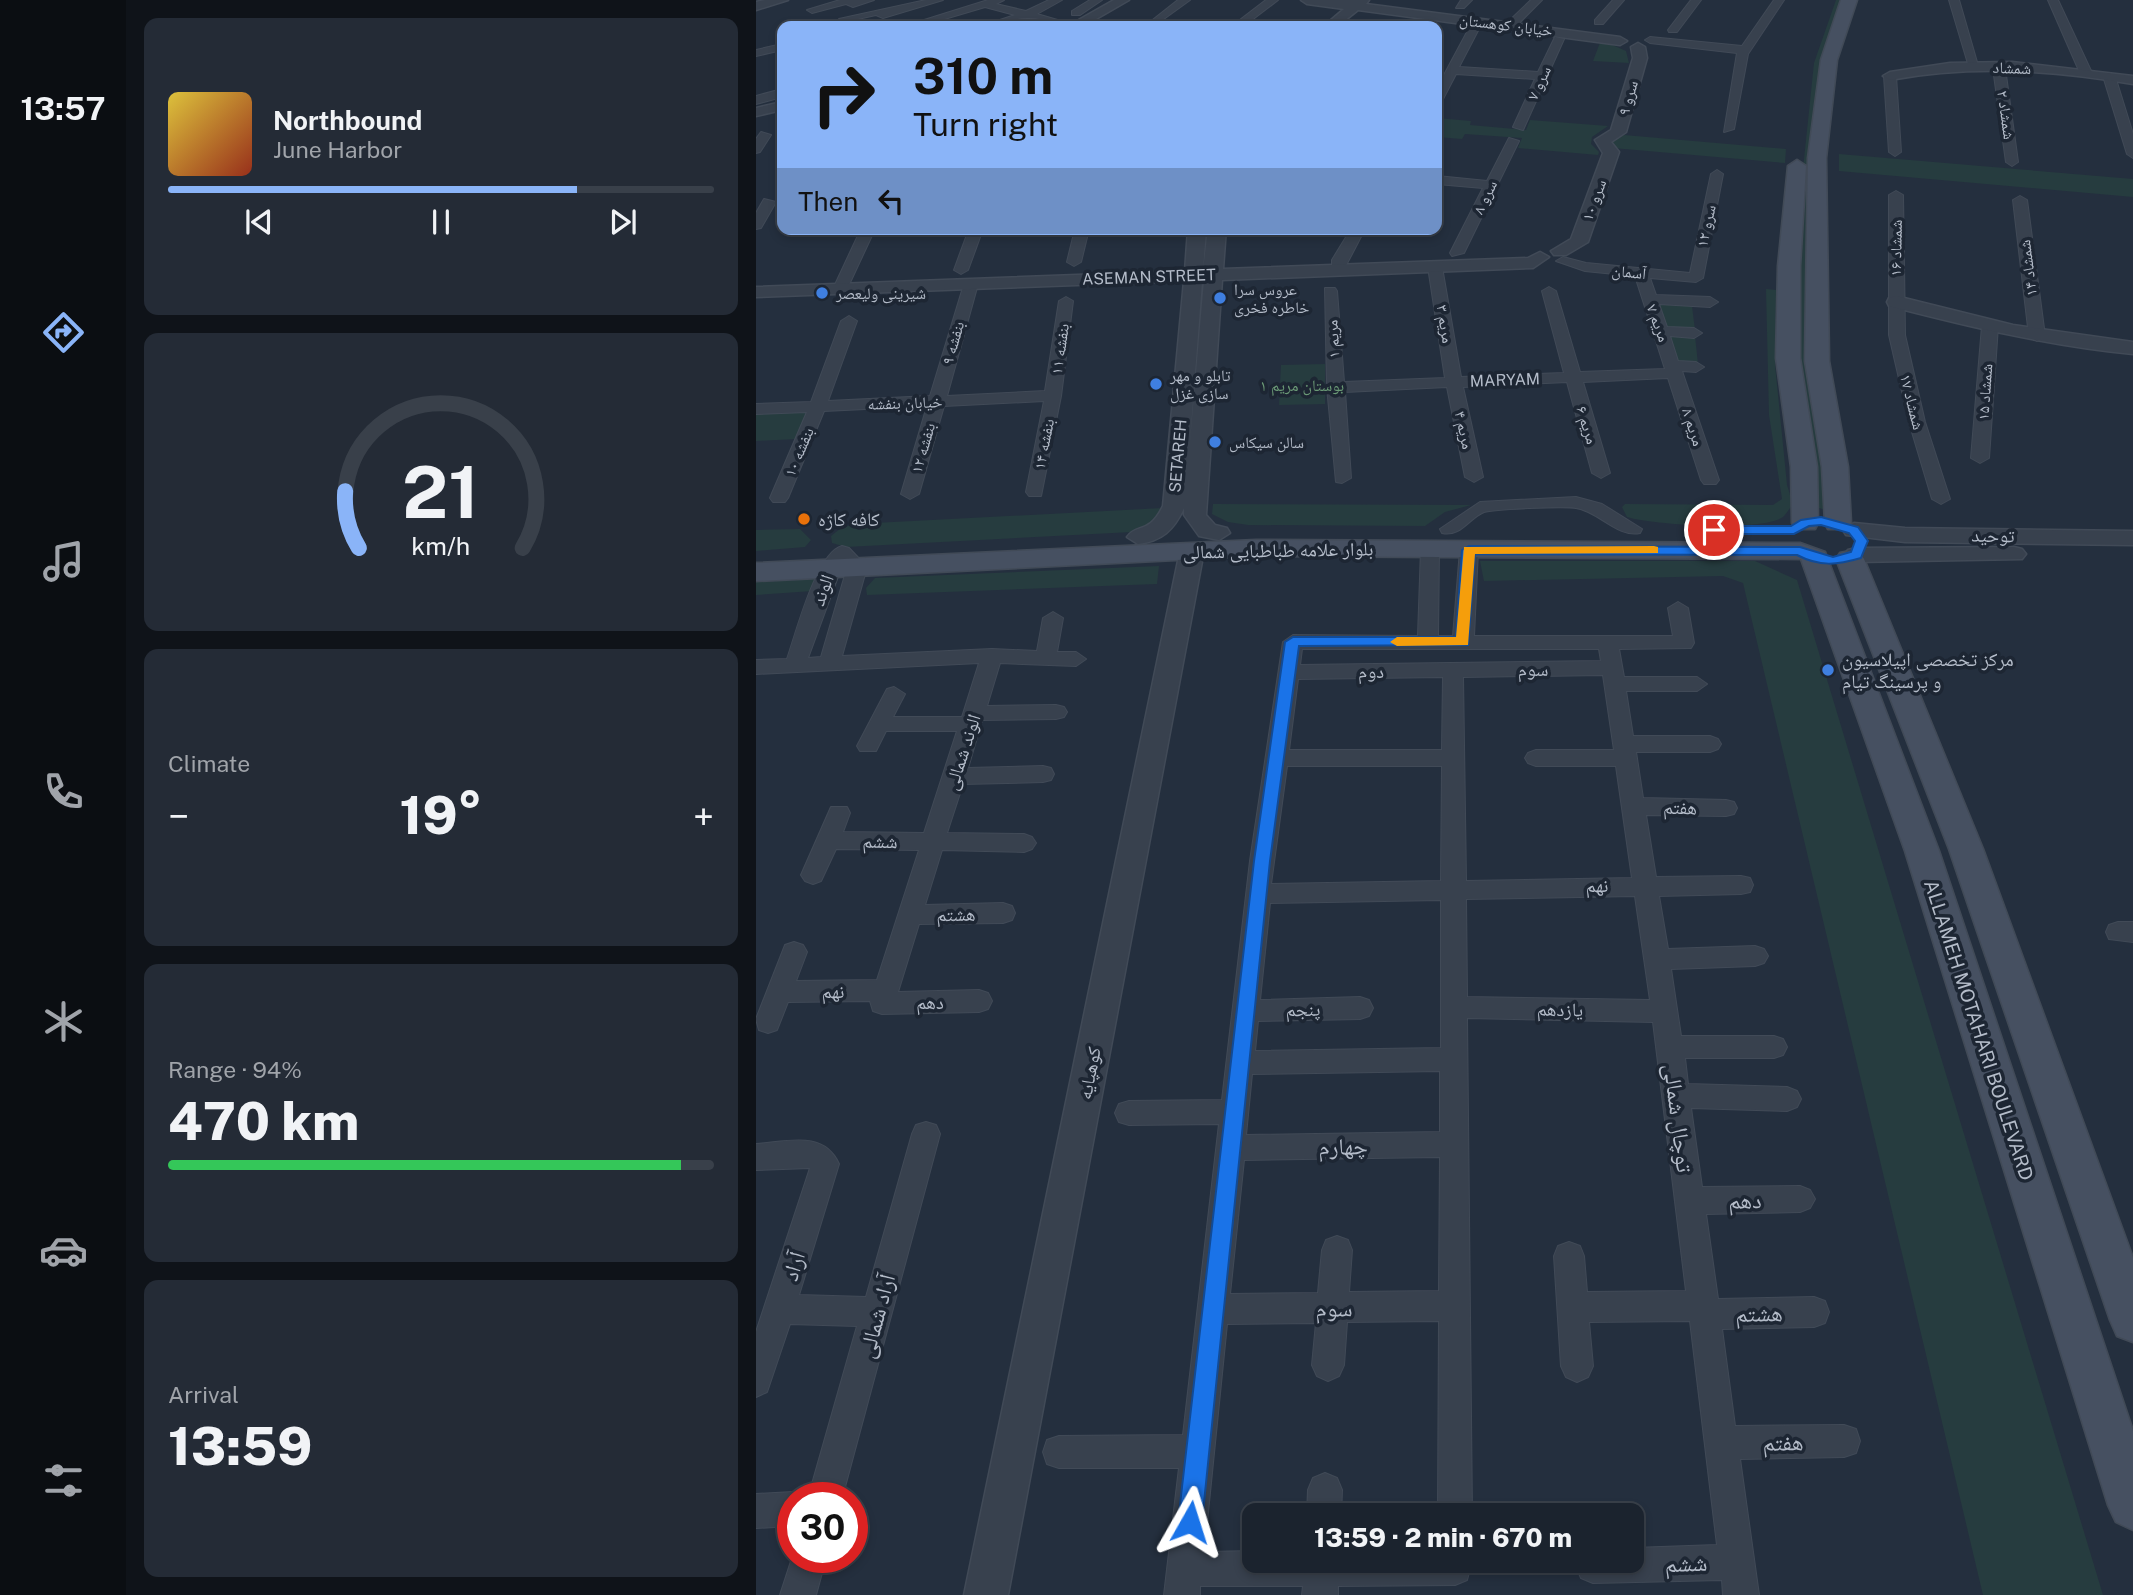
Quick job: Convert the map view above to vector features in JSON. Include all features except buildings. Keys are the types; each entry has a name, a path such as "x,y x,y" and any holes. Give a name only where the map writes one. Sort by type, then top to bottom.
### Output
{"main road":[{"name":"ALLAMEH MOTAHARI BOULEVARD","path":"1830,0 1811,58 1797,157 1789,266 1788,358 1804,467 1922,851 2133,1504"},
{"name":"ALLAMEH MOTAHARI BOULEVARD","path":"1849,0 1829,60 1817,159 1817,361 1824,415 1835,467 1827,541 1966,849 2133,1320"},
{"name":"بلوار علامه طباطبایی شمالی","path":"756,556 843,562 1192,551 1633,529 1827,541"},
{"name":"بلوار علامه طباطبایی شمالی","path":"756,572 1138,537 1219,533 1439,539 1469,550 1827,541"}],"street":[{"path":"756,6 782,0"},
{"path":"812,10 848,1 853,4 869,0"},
{"path":"844,19 878,12 883,15 938,0"},
{"path":"1005,21 1026,15 1057,0"},
{"path":"1089,0 1096,0"},
{"path":"1075,21 1096,0"},
{"path":"1076,21 1123,0"},
{"path":"1155,21 1185,0"},
{"path":"1244,21 1273,0"},
{"name":"خیابان کوهستان","path":"1307,0 1366,3 1620,41 1635,36 1644,43"},
{"path":"1511,25 1537,0"},
{"path":"1599,22 1619,0"},
{"path":"1673,30 1696,0"},
{"path":"1728,129 1745,50 1779,0"},
{"path":"1954,0 1975,68"},
{"path":"2053,0 2086,73"},
{"path":"928,21 994,2 1026,15 1067,21"},
{"path":"1338,21 1366,3"},
{"path":"1350,21 1366,3"},
{"path":"1442,90 1478,21"},
{"path":"756,42 777,37"},
{"name":"سرو ۷","path":"1519,127 1559,39"},
{"path":"1644,43 1745,50"},
{"name":"سرو ۹","path":"1603,140 1618,132 1644,43"},
{"path":"756,53 777,48"},
{"name":"شمشاد","path":"1891,76 1916,70 1999,68 2086,73 2133,80"},
{"name":"شمشاد ۲","path":"1999,68 2012,162"},
{"path":"1442,73 1542,76"},
{"path":"1891,76 1895,152"},
{"path":"2109,76 2133,154"},
{"path":"756,100 777,94"},
{"path":"756,112 777,107"},
{"path":"756,149 764,128"},
{"name":"سرو ۱۰","path":"1562,256 1579,242 1611,152 1604,146 1603,140"},
{"name":"سرو ۸","path":"1457,253 1513,141"},
{"name":"سرو ۱۲","path":"1696,278 1717,174"},
{"path":"1442,180 1490,185"},
{"name":"شمشاد ۱۶","path":"1896,195 1896,302"},
{"name":"شمشاد ۱۴","path":"2020,200 2037,336"},
{"path":"756,225 769,202"},
{"path":"840,289 865,235"},
{"path":"966,277 974,235"},
{"path":"1074,262 1081,235"},
{"name":"SETAREH","path":"1196,235 1185,506 1207,531 1219,533"},
{"name":"SETAREH","path":"1138,537 1150,536 1158,531 1185,506 1217,235"},
{"path":"1337,270 1339,260 1354,235"},
{"name":"ASEMAN STREET","path":"756,292 840,289 966,277 1193,275 1533,263 1543,252 1562,256"},
{"name":"آسمان","path":"1562,256 1585,267 1696,278"},
{"name":"مریم ۳","path":"1435,267 1454,382"},
{"name":"مریم ۷","path":"1641,273 1674,369"},
{"name":"بنفشه ۹","path":"936,402 966,277"},
{"name":"مریم ۱","path":"1330,291 1342,478"},
{"path":"1549,291 1572,378"},
{"path":"1649,299 1710,302"},
{"name":"بنفشه ۱۱","path":"1054,396 1066,301"},
{"path":"1896,302 2037,336 2133,348"},
{"name":"شمشاد ۱۷","path":"1896,302 1897,335 1906,378 1941,499"},
{"name":"بنفشه ۱۰","path":"779,498 818,406 849,321"},
{"name":"شمشاد ۱۵","path":"1980,458 1990,326"},
{"path":"1661,331 1694,333"},
{"name":"MARYAM","path":"1335,387 1572,378 1696,366"},
{"name":"مریم ۸","path":"1674,369 1710,480"},
{"name":"مریم ۶","path":"1572,378 1601,473"},
{"name":"مریم ۴","path":"1454,382 1474,477"},
{"name":"خیابان بنفشه","path":"756,408 1054,396"},
{"name":"بنفشه ۱۴","path":"1035,492 1054,396"},
{"name":"بنفشه ۱۲","path":"910,494 936,402"},
{"name":"توحید","path":"1827,541 1905,535 2133,538"},
{"path":"1428,642 1439,539"},
{"name":"توحید","path":"1827,541 2133,553"},
{"path":"1463,642 1469,550"},
{"name":"کوهپایه","path":"986,1595 1192,551"},
{"name":"الوند","path":"830,662 843,562"},
{"name":"الوند","path":"794,665 843,562"},
{"path":"1612,664 1684,643 1678,608"},
{"path":"1046,658 1053,618"},
{"path":"1348,1573 1184,1582 1259,894 1293,642 1463,642 1612,664 1697,684"},
{"path":"756,667 992,656 1076,659"},
{"name":"الوند شمالی","path":"884,996 992,656"},
{"name":"سوم","path":"1453,670 1612,664"},
{"name":"توچال شمالی","path":"1612,664 1658,959 1739,1578"},
{"path":"1453,670 1455,1503"},
{"name":"دوم","path":"1288,672 1453,670"},
{"path":"868,746 894,694"},
{"path":"879,724 1056,712"},
{"path":"1536,758 1710,744"},
{"path":"1276,758 1454,758"},
{"path":"954,776 1043,774"},
{"name":"هفتم","path":"1634,806 1726,808"},
{"path":"813,875 839,813"},
{"name":"ششم","path":"827,841 933,842"},
{"path":"933,842 1024,843"},
{"name":"نهم","path":"1454,888 1741,885"},
{"path":"1259,894 1454,888"},
{"name":"هشتم","path":"910,915 1003,913"},
{"path":"768,1022 794,952"},
{"path":"1658,959 1755,956"},
{"name":"نهم","path":"780,992 884,996"},
{"name":"دهم","path":"884,996 979,1001"},
{"name":"یازدهم","path":"1454,1007 1665,1011"},
{"name":"پنجم","path":"1246,1011 1360,1008"},
{"path":"1670,1047 1774,1047"},
{"path":"1240,1063 1454,1059"},
{"path":"1676,1096 1787,1099"},
{"path":"1129,1113 1235,1112"},
{"name":"آراد شمالی","path":"829,1482 926,1134"},
{"name":"چهارم","path":"1231,1148 1454,1144"},
{"name":"آراد","path":"756,1157 814,1153 824,1164 756,1381"},
{"name":"دهم","path":"1690,1201 1800,1199"},
{"path":"1328,1365 1336,1250"},
{"path":"1569,1256 1577,1366"},
{"name":"سوم","path":"1213,1309 1454,1306"},
{"path":"1573,1307 1704,1310"},
{"path":"779,1309 877,1312"},
{"name":"هشتم","path":"1704,1310 1814,1312"},
{"name":"هفتم","path":"1721,1443 1844,1441"},
{"path":"1059,1452 1198,1451"},
{"path":"756,1511 777,1510"},
{"name":"ششم","path":"1644,1570 1739,1578"},
{"path":"798,1595 804,1573"}],"green space":[{"path":"1836,0 1843,0 1808,251 1806,292 1808,370 1829,511 1819,508 1797,385 1798,217 1814,63"},
{"path":"1601,40 1626,51 1629,63 1593,61"},
{"path":"1442,118 1471,121 1470,125 1526,130 1530,120 1608,126 1592,137 1591,144 1599,152 1598,155 1518,148 1522,138 1465,134 1462,139 1442,137"},
{"path":"1624,135 1786,149 1785,163 1613,148 1611,140"},
{"path":"1839,154 2133,179 2133,197 1839,171"},
{"path":"1766,289 1776,290 1775,365 1787,485 1793,504 1783,517 1771,522 1731,526 1682,524 1627,517 1622,507 1625,504 1773,505 1782,499 1769,415"},
{"path":"1656,303 1692,306 1695,330 1664,327"},
{"path":"1666,334 1695,336 1698,364 1676,362"},
{"name":"بوستان مریم ۱","path":"1325,364 1325,404 1279,405 1281,365"},
{"path":"809,410 797,439 756,441 756,413"},
{"path":"1213,504 1471,505 1445,512 1425,526 1248,525 1228,522 1212,514"},
{"path":"1163,508 1147,527 1132,532 846,547 832,543 831,536 841,528 855,524"},
{"path":"800,529 811,540 805,547 756,551 756,530"},
{"path":"1480,561 1755,561 1797,580 2103,1595 1983,1595 1743,583 1723,576 1484,581"},
{"path":"1159,566 1157,584 867,595 866,588 875,578"},
{"path":"817,579 813,591 756,595 756,582"}],"slow traffic":[{"path":"1397,642 1463,642 1469,550 1654,550"}],"place":[{"name":"شیرینی ولیعصر","path":"822,293"},
{"name":"عروس سرا خاطره فخری","path":"1220,298"},
{"name":"تابلو و مهر سازی غزل","path":"1156,384"},
{"name":"سالن سیکاس","path":"1215,442"},
{"name":"کافه کاژه","path":"804,519"},
{"name":"مرکز تخصصی اپیلاسیون و پرسینگ تیام","path":"1828,670"}],"route":[{"path":"1190,1522 1262,861 1293,642 1463,642 1469,550 1800,551 1815,558 1833,561 1850,559 1856,555 1860,551 1862,541 1854,530 1838,523 1821,521 1805,523 1794,530 1714,530"}]}
